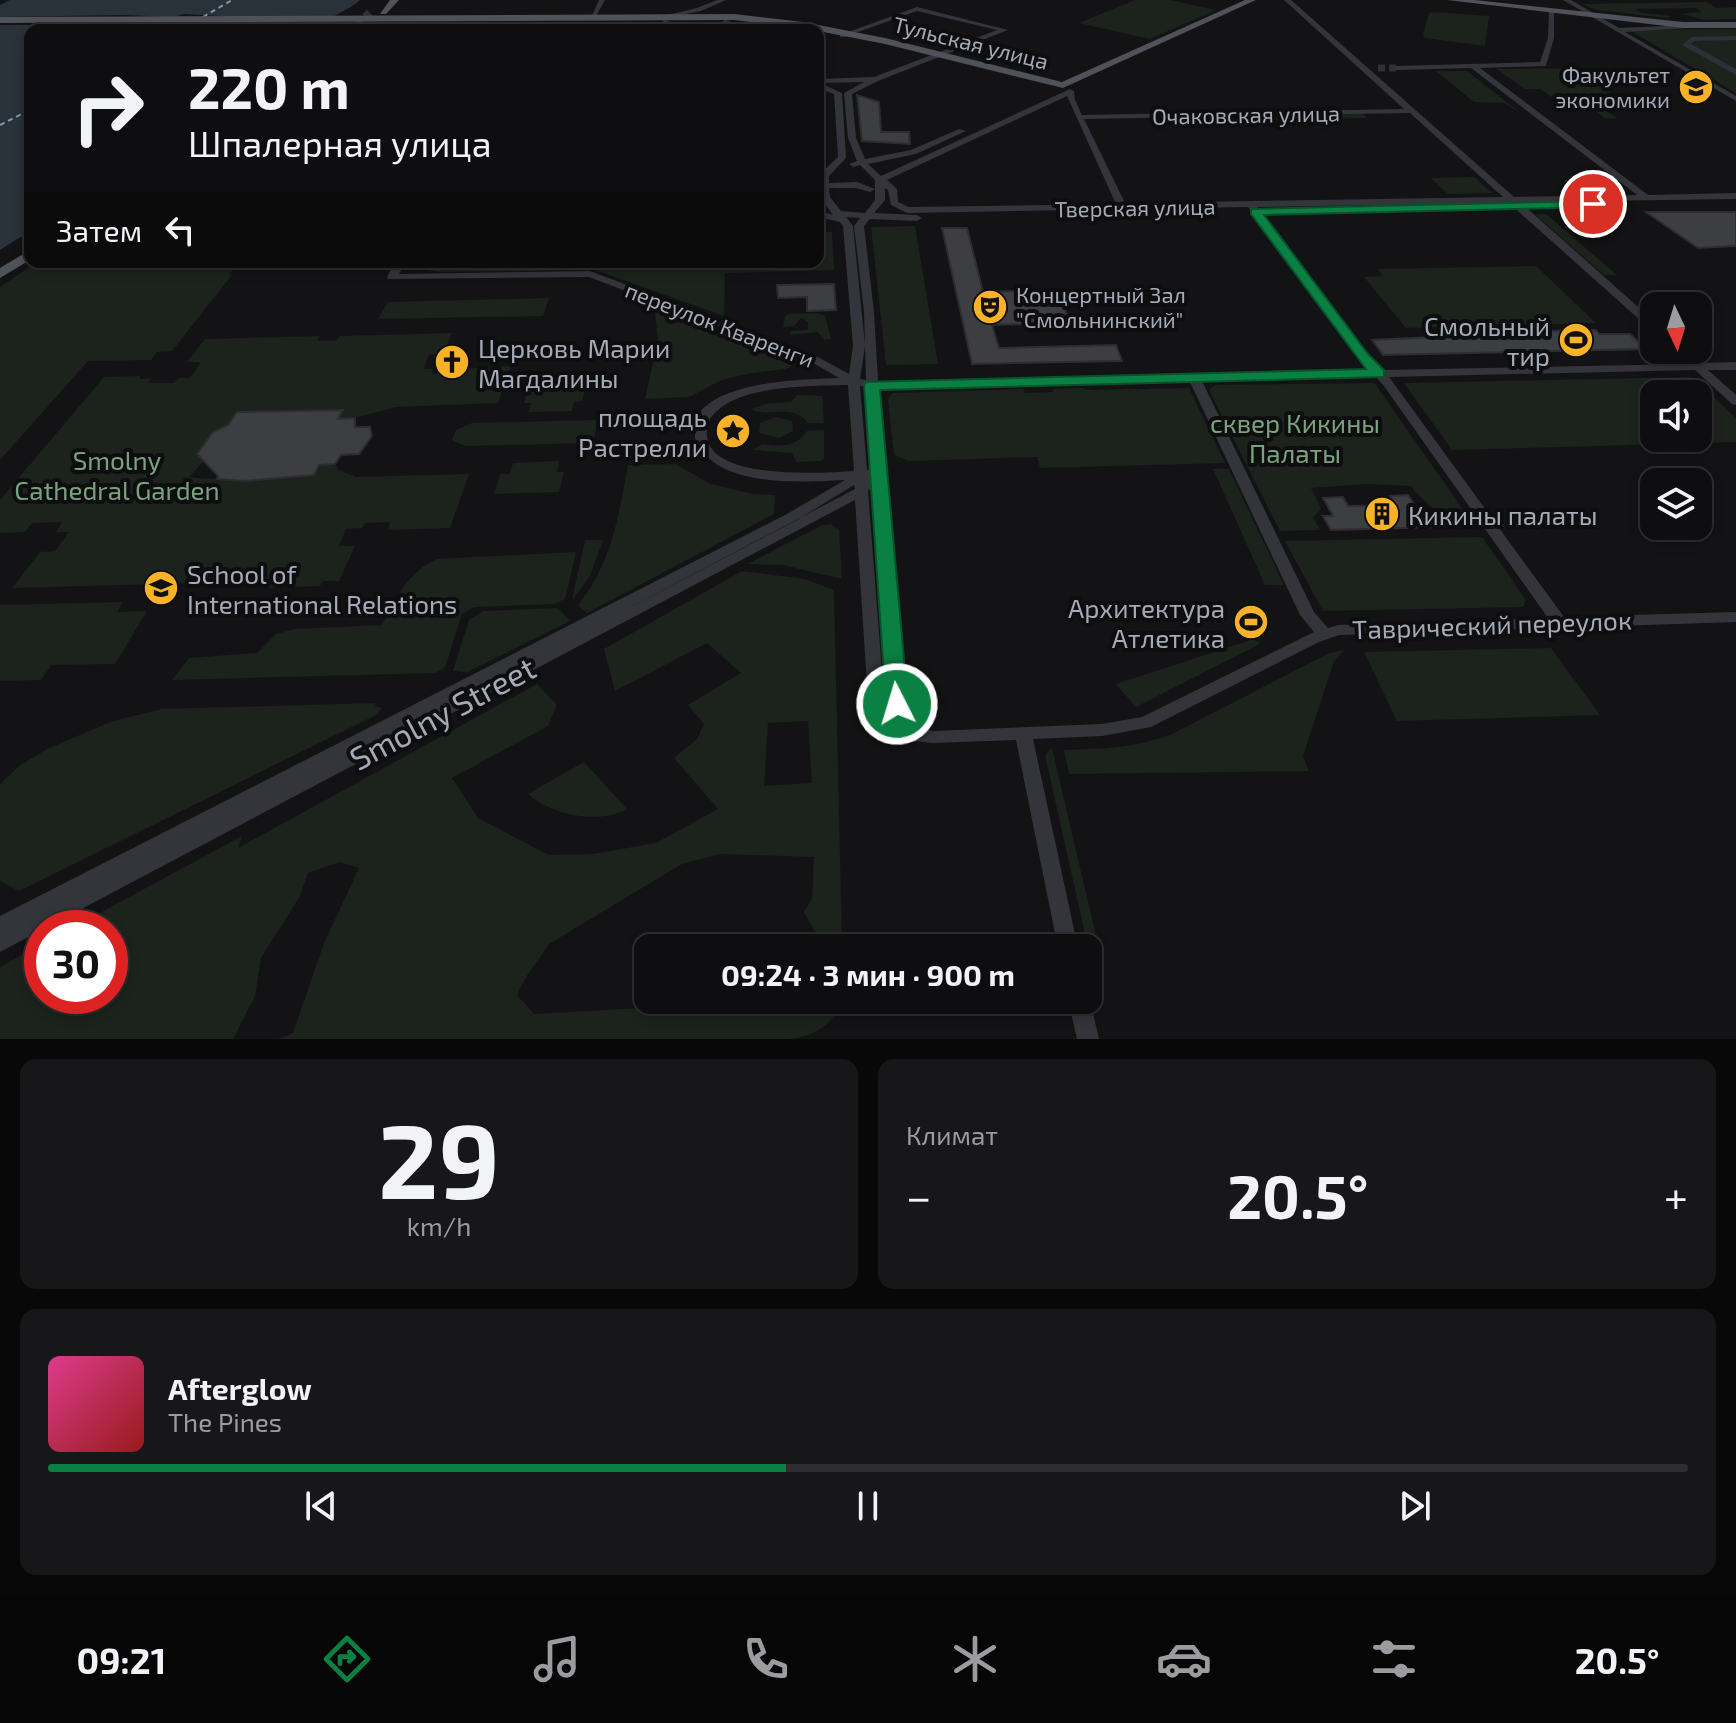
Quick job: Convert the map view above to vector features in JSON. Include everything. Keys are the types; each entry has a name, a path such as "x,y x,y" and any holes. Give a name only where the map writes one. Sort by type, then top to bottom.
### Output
{"main road":[{"path":"352,24 382,0"},
{"path":"389,24 382,18 395,0"},
{"path":"1063,88 1252,0"},
{"path":"1063,88 1267,0"},
{"path":"1451,0 1688,26 1736,24"},
{"path":"1476,0 1590,15 1736,24"},
{"name":"Тульская улица","path":"355,24 382,18 427,23 593,17 693,23 768,20 789,24"},
{"name":"Тульская улица","path":"357,24 394,18 665,19"},
{"path":"0,21 263,24"},
{"name":"Тульская улица","path":"693,23 727,21 756,24"},
{"path":"423,24 427,23"},
{"name":"Тульская улица","path":"824,31 846,35"},
{"name":"Тульская улица","path":"824,31 940,55 1063,88"},
{"path":"0,261 24,246"},
{"path":"0,274 24,258"}],"street":[{"path":"593,17 602,0"},
{"path":"665,19 723,0"},
{"path":"693,23 732,0"},
{"path":"1287,0 1640,314"},
{"path":"1566,0 1736,99"},
{"path":"846,35 917,9 1005,30 875,79 848,93"},
{"path":"1396,68 1543,64 1551,38 1552,11"},
{"path":"1590,15 1654,27"},
{"path":"722,24 727,21"},
{"path":"1616,30 1688,26"},
{"path":"1473,66 1650,201"},
{"path":"1364,68 1378,68"},
{"path":"824,84 875,79"},
{"path":"824,85 848,93"},
{"path":"824,86 838,93 842,157 824,168"},
{"path":"1063,88 1124,211"},
{"path":"824,170 863,165 913,152 1063,88"},
{"path":"880,180 1063,88"},
{"path":"848,93 854,150 863,165 872,206"},
{"name":"Очаковская улица","path":"1079,117 1412,111"},
{"path":"854,150 913,152"},
{"path":"863,165 892,189 894,203 898,207 918,214"},
{"path":"880,180 882,195 862,219 897,704 889,728"},
{"path":"824,186 857,185 870,189"},
{"path":"824,193 829,205 848,226 859,346 854,381 877,704 880,717 889,728"},
{"name":"Тверская улица","path":"824,215 862,219 918,214 1736,199"},
{"path":"824,203 829,205"},
{"path":"1253,208 1559,622"},
{"name":"переулок Кваренги","path":"397,268 392,277 590,274 812,358 854,381"},
{"path":"1712,358 1736,357"},
{"path":"860,483 740,470 710,452 702,443 700,433 707,414 738,394 787,384 1640,360"},
{"path":"1712,362 1736,366"},
{"path":"1695,364 1736,401"},
{"path":"872,380 1194,378 1374,369"},
{"path":"1194,378 1308,615 1324,633"},
{"name":"Smolny Street","path":"0,943 879,474"},
{"name":"Smolny Street","path":"0,926 792,517 847,485 860,483"},
{"name":"Таврический переулок","path":"889,728 918,736 1102,730 1145,723 1324,633 1352,628 1736,617"},
{"path":"1023,733 1065,934"},
{"path":"1082,1014 1088,1039"}],"green space":[{"path":"1135,0 1170,0 1216,10 1150,39 1079,23"},
{"path":"1706,2 1717,8 1736,7 1736,19 1705,20 1683,14 1702,12 1695,8 1635,9 1642,13 1672,16 1667,18 1596,10 1582,4"},
{"path":"1429,13 1489,16 1485,46 1425,38 1423,35"},
{"path":"1736,29 1736,93 1629,30 1632,30"},
{"path":"1576,68 1622,100 1591,101 1618,119 1605,118 1587,105 1563,105 1540,89 1525,89 1497,69"},
{"path":"1436,71 1467,71 1523,115 1505,103 1474,102"},
{"path":"1363,114 1367,118 1192,121 1190,117"},
{"path":"1474,177 1492,193 1448,194 1431,178"},
{"path":"1535,214 1546,214 1617,275 1604,275"},
{"path":"824,224 825,232 832,232 834,270 725,273 724,316 595,270 423,268 824,268"},
{"path":"915,226 938,364 886,365 871,227"},
{"path":"1536,266 1596,323 1406,328 1364,277 1383,276 1378,269"},
{"path":"28,268 234,268 229,274 232,275 172,351 157,352 151,360 88,361 0,460 0,287"},
{"path":"549,298 543,316 378,319 388,302"},
{"path":"654,303 801,362 785,369 722,380 689,397 645,399 658,340"},
{"path":"817,313 825,316 831,339 824,340 818,332 791,335 790,331 808,330 808,322 801,318 794,326 783,327 785,316"},
{"name":"Smolny Cathedral Garden","path":"452,333 443,354 429,355 423,369 433,369 432,374 511,366 498,403 396,407 355,418 223,428 213,432 197,454 206,459 189,477 235,479 314,475 319,465 335,464 339,470 356,477 469,474 450,528 388,530 390,522 365,523 362,528 346,529 339,546 355,546 339,581 323,581 320,586 264,588 267,581 12,588 40,552 55,551 69,532 56,532 62,522 32,523 25,532 0,533 0,500 104,377 141,376 139,379 151,378 148,383 174,383 178,378 190,378 201,362 187,362 205,339 320,336 317,341 336,341 340,336"},
{"path":"1692,377 1695,380 1640,380 1640,445 1452,450 1404,383"},
{"name":"сквер Кикины Палаты","path":"1373,383 1475,527 1450,528 1411,486 1366,484 1311,488 1321,509 1313,517 1320,530 1280,531 1209,390 1215,385"},
{"path":"586,385 582,401 574,402 572,411 529,412 531,403 524,403 529,386"},
{"path":"1081,388 1189,388 1225,463 1040,468 1037,457 909,461 894,455 888,399 893,393 1023,389 1025,393"},
{"path":"797,395 822,396 824,423 808,423 795,413 751,409 769,403 791,402"},
{"path":"1712,396 1736,418 1736,442 1712,443"},
{"path":"775,417 792,421 793,431 779,438 759,433 760,423"},
{"path":"598,420 593,443 465,446 452,440 456,430 472,423"},
{"path":"824,430 824,458 821,461 796,462 792,453 753,450 762,444 787,445 807,431"},
{"path":"559,461 557,472 564,472 559,492 494,494 500,474 510,474 513,463"},
{"path":"675,464 711,484 753,494 775,495 774,514 587,613 578,605 606,556 617,521 628,465"},
{"path":"1213,469 1229,469 1284,585 1265,585"},
{"path":"831,524 839,530 842,579 783,565 748,564 822,525"},
{"name":"сквер Кикины Палаты","path":"1482,537 1526,600 1523,607 1323,611 1285,541"},
{"path":"585,540 603,540 590,576 572,600"},
{"path":"576,552 565,599 554,604 474,607 462,614 445,667 436,673 172,680 189,658 257,653 276,634 294,629 382,625 410,578 437,559"},
{"path":"742,571 805,579 834,590 842,934 815,934 804,912 812,898 814,857 720,854 682,864 549,944 517,995 534,1014 634,1008 634,1014 836,1014 823,1027 791,1039 278,1039 293,1033 324,943 359,868 340,862 308,873 300,896 261,958 255,996 233,1039 0,1039 0,967 24,954 24,1014 128,1014 128,910 105,910 242,836 238,848 537,684 557,705 548,726 452,778 478,818 549,855 593,854 656,843 718,809 674,758 697,739 704,724 688,705 741,673 707,643 615,691 604,649","holes":["808,721 812,783 764,786 768,723"]},
{"path":"123,602 117,612 147,611 115,664 51,665 41,680 0,681 0,605"},
{"path":"558,608 570,621 467,672 453,671 469,620 483,611"},
{"path":"1254,639 1260,644 1136,707 1116,684"},
{"path":"1551,648 1600,715 1397,721 1364,652"},
{"path":"1344,650 1334,661 1303,756 1309,771 1069,774 1064,750 1132,745 1159,739 1329,653"},
{"path":"376,703 375,706 382,708 376,715 19,891 0,881 0,784 19,766 47,749 113,721 162,709"},
{"path":"1052,748 1096,934 1085,934 1045,755"},
{"path":"584,762 627,809 615,814 589,817 562,812 528,794"}],"shaded area":[{"path":"10,0 360,0 322,24 24,24 24,235 0,250 0,5"}],"pier":[{"path":"183,14 333,24 0,25 0,17 175,17"}],"building":[{"path":"857,95 879,102 881,132 909,132 910,144 862,141"},
{"path":"1646,212 1736,212 1736,246 1698,248"},
{"path":"942,228 967,228 983,292 1058,290 1070,323 992,325 999,348 1116,345 1122,361 972,364"},
{"path":"834,284 836,310 807,311 807,297 778,298 777,285"},
{"path":"1596,330 1599,334 1630,334 1640,343 1640,349 1383,355 1372,340 1478,335 1476,332"},
{"path":"343,410 338,419 355,418 355,427 370,427 372,436 359,454 341,455 335,464 319,465 314,475 245,481 217,479 218,476 197,454 213,432 228,425 237,412"},
{"name":"Кикины палаты","path":"1408,495 1420,513 1431,512 1441,527 1331,530 1323,516 1333,516 1323,498 1343,497 1348,506 1396,505 1390,496"}],"waterway":[{"path":"1736,38 1692,39 1686,45 1736,72"}],"ferry route":[{"path":"203,17 232,0"},
{"path":"0,125 24,113"}],"tunnel":[{"path":"358,24 370,13"},
{"path":"1378,68 1396,68"}],"place":[{"name":"Факультет экономики","path":"1696,87"},
{"name":"Концертный Зал \"Смольнинский\"","path":"990,307"},
{"name":"Смольный тир","path":"1576,340"},
{"name":"Церковь Марии Магдалины","path":"452,362"},
{"name":"площадь Растрелли","path":"733,431"},
{"name":"Кикины палаты","path":"1382,514"},
{"name":"School of International Relations","path":"161,588"},
{"name":"Архитектура Атлетика","path":"1251,622"}],"route":[{"path":"897,704 872,385 1379,374 1363,358 1255,211 1593,204"}]}
